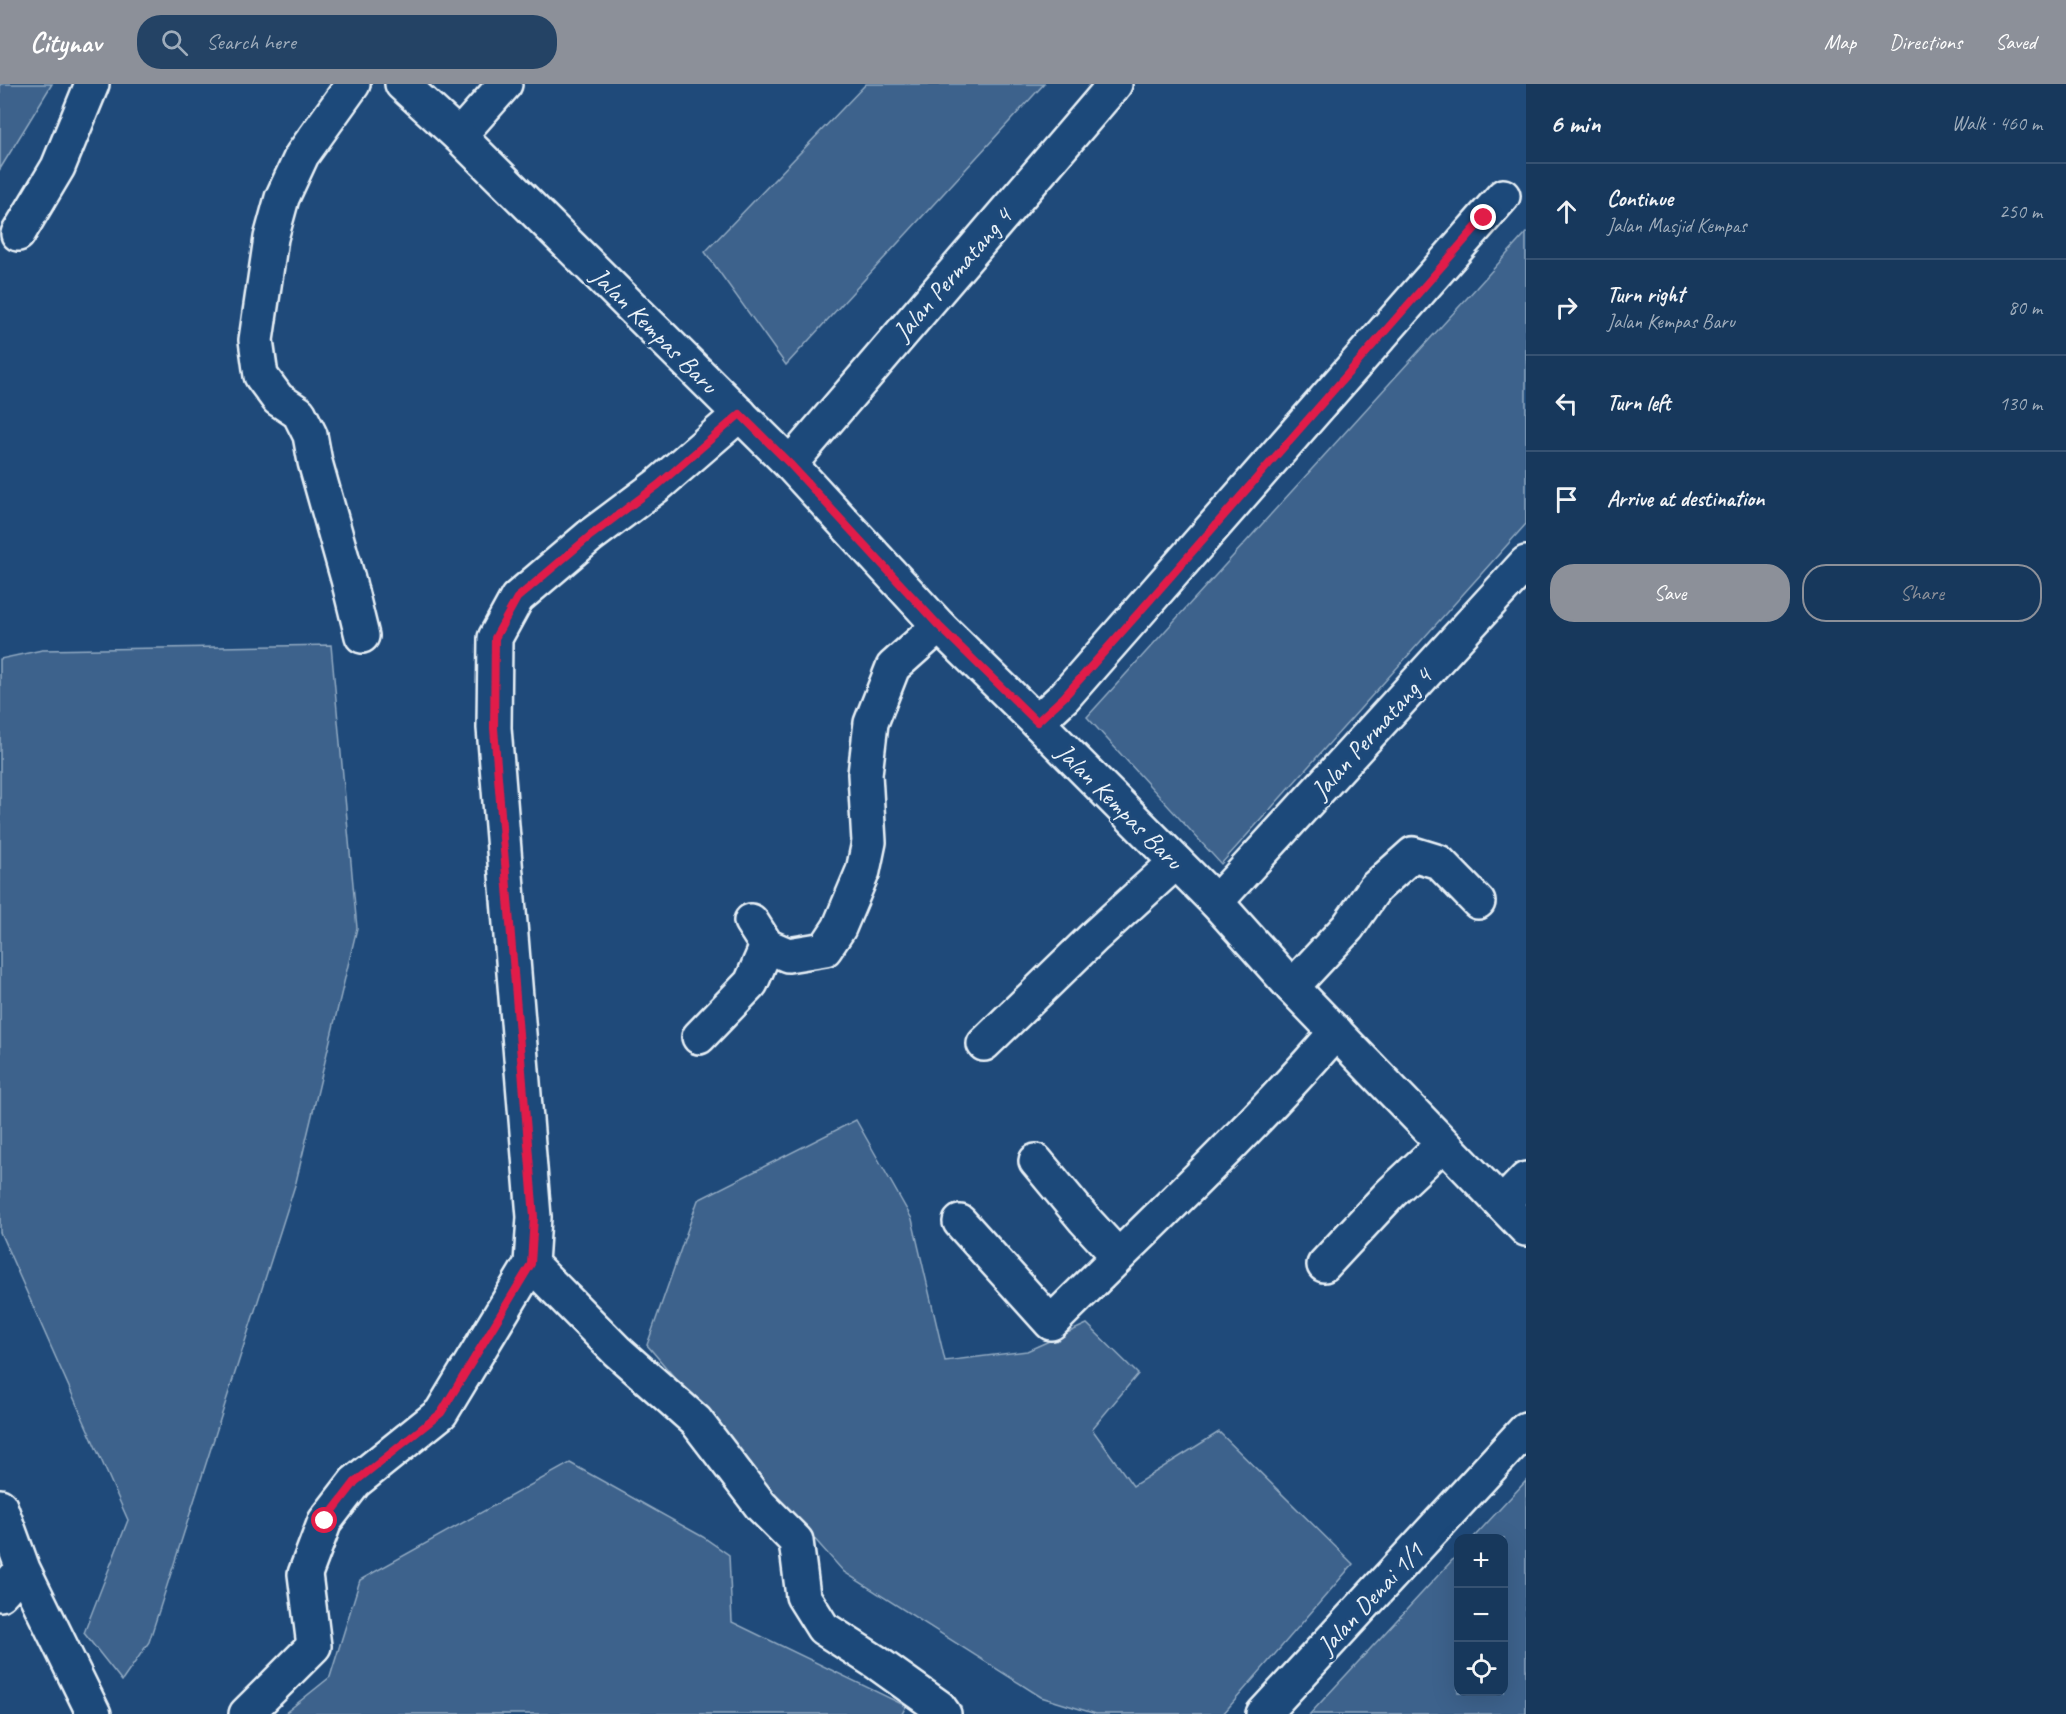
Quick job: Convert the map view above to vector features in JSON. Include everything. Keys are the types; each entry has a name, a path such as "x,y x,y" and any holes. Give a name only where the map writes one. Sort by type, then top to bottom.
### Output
{"street":[{"path":"18,234 58,167 92,84"},
{"path":"353,84 302,155 282,198 271,238 256,340 261,376 278,399 299,413 310,435 315,462 362,636"},
{"name":"Jalan Kempas Baru","path":"402,84 459,136 790,464 939,626 1216,902 1292,987 1526,1229"},
{"path":"459,136 505,84"},
{"name":"Jalan Permatang 4","path":"790,464 1115,84"},
{"path":"1037,722 1064,697 1150,600 1503,196"},
{"path":"246,1714 314,1646 305,1574 325,1521 355,1482 441,1413 531,1264 534,1217 494,728 495,638 517,598 590,536 658,485 740,414"},
{"name":"Jalan Permatang 4","path":"1216,902 1526,563"},
{"path":"699,1037 751,982 759,934 788,955 825,949 839,928 863,871 869,842 865,774 871,723 893,667 939,626"},
{"path":"1292,987 1348,927 1375,888 1413,854 1439,862 1478,902"},
{"path":"984,1044 1095,936 1176,862"},
{"path":"960,1221 1051,1323 1139,1238 1297,1077 1336,1032"},
{"path":"1324,1265 1391,1193 1443,1144"},
{"path":"1036,1161 1084,1220 1118,1257"},
{"path":"1502,1204 1526,1179"},
{"path":"531,1264 616,1350 696,1421 761,1506 796,1541 803,1596 823,1628 876,1662 939,1707 944,1714"},
{"name":"Jalan Denai 1/1","path":"1263,1714 1526,1429"},
{"path":"0,1506 23,1569 94,1714"},
{"path":"0,1594 23,1569"}],"shaded area":[{"path":"0,84 52,84 0,169"},
{"path":"866,84 1044,84 786,365 705,252"},
{"path":"1526,233 1526,524 1221,864 1087,717"},
{"path":"331,645 357,928 296,1182 149,1642 122,1681 84,1633 128,1520 0,1232 0,659 42,650"},
{"path":"856,1120 912,1219 945,1361 1027,1351 1087,1324 1138,1374 1092,1429 1133,1486 1219,1432 1353,1564 1223,1714 1096,1714 1041,1697 844,1572 647,1345 698,1200"},
{"path":"570,1463 703,1537 729,1555 732,1622 906,1706 902,1714 284,1714 330,1677 360,1580"},
{"path":"1526,1481 1526,1714 1310,1714 1454,1558 1454,1696 1508,1696 1508,1534 1477,1534"}],"route":[{"path":"325,1521 355,1482 441,1413 531,1264 534,1217 494,728 495,638 517,598 590,536 658,485 740,414 790,464 939,626 1037,722 1064,697 1484,218"}]}
